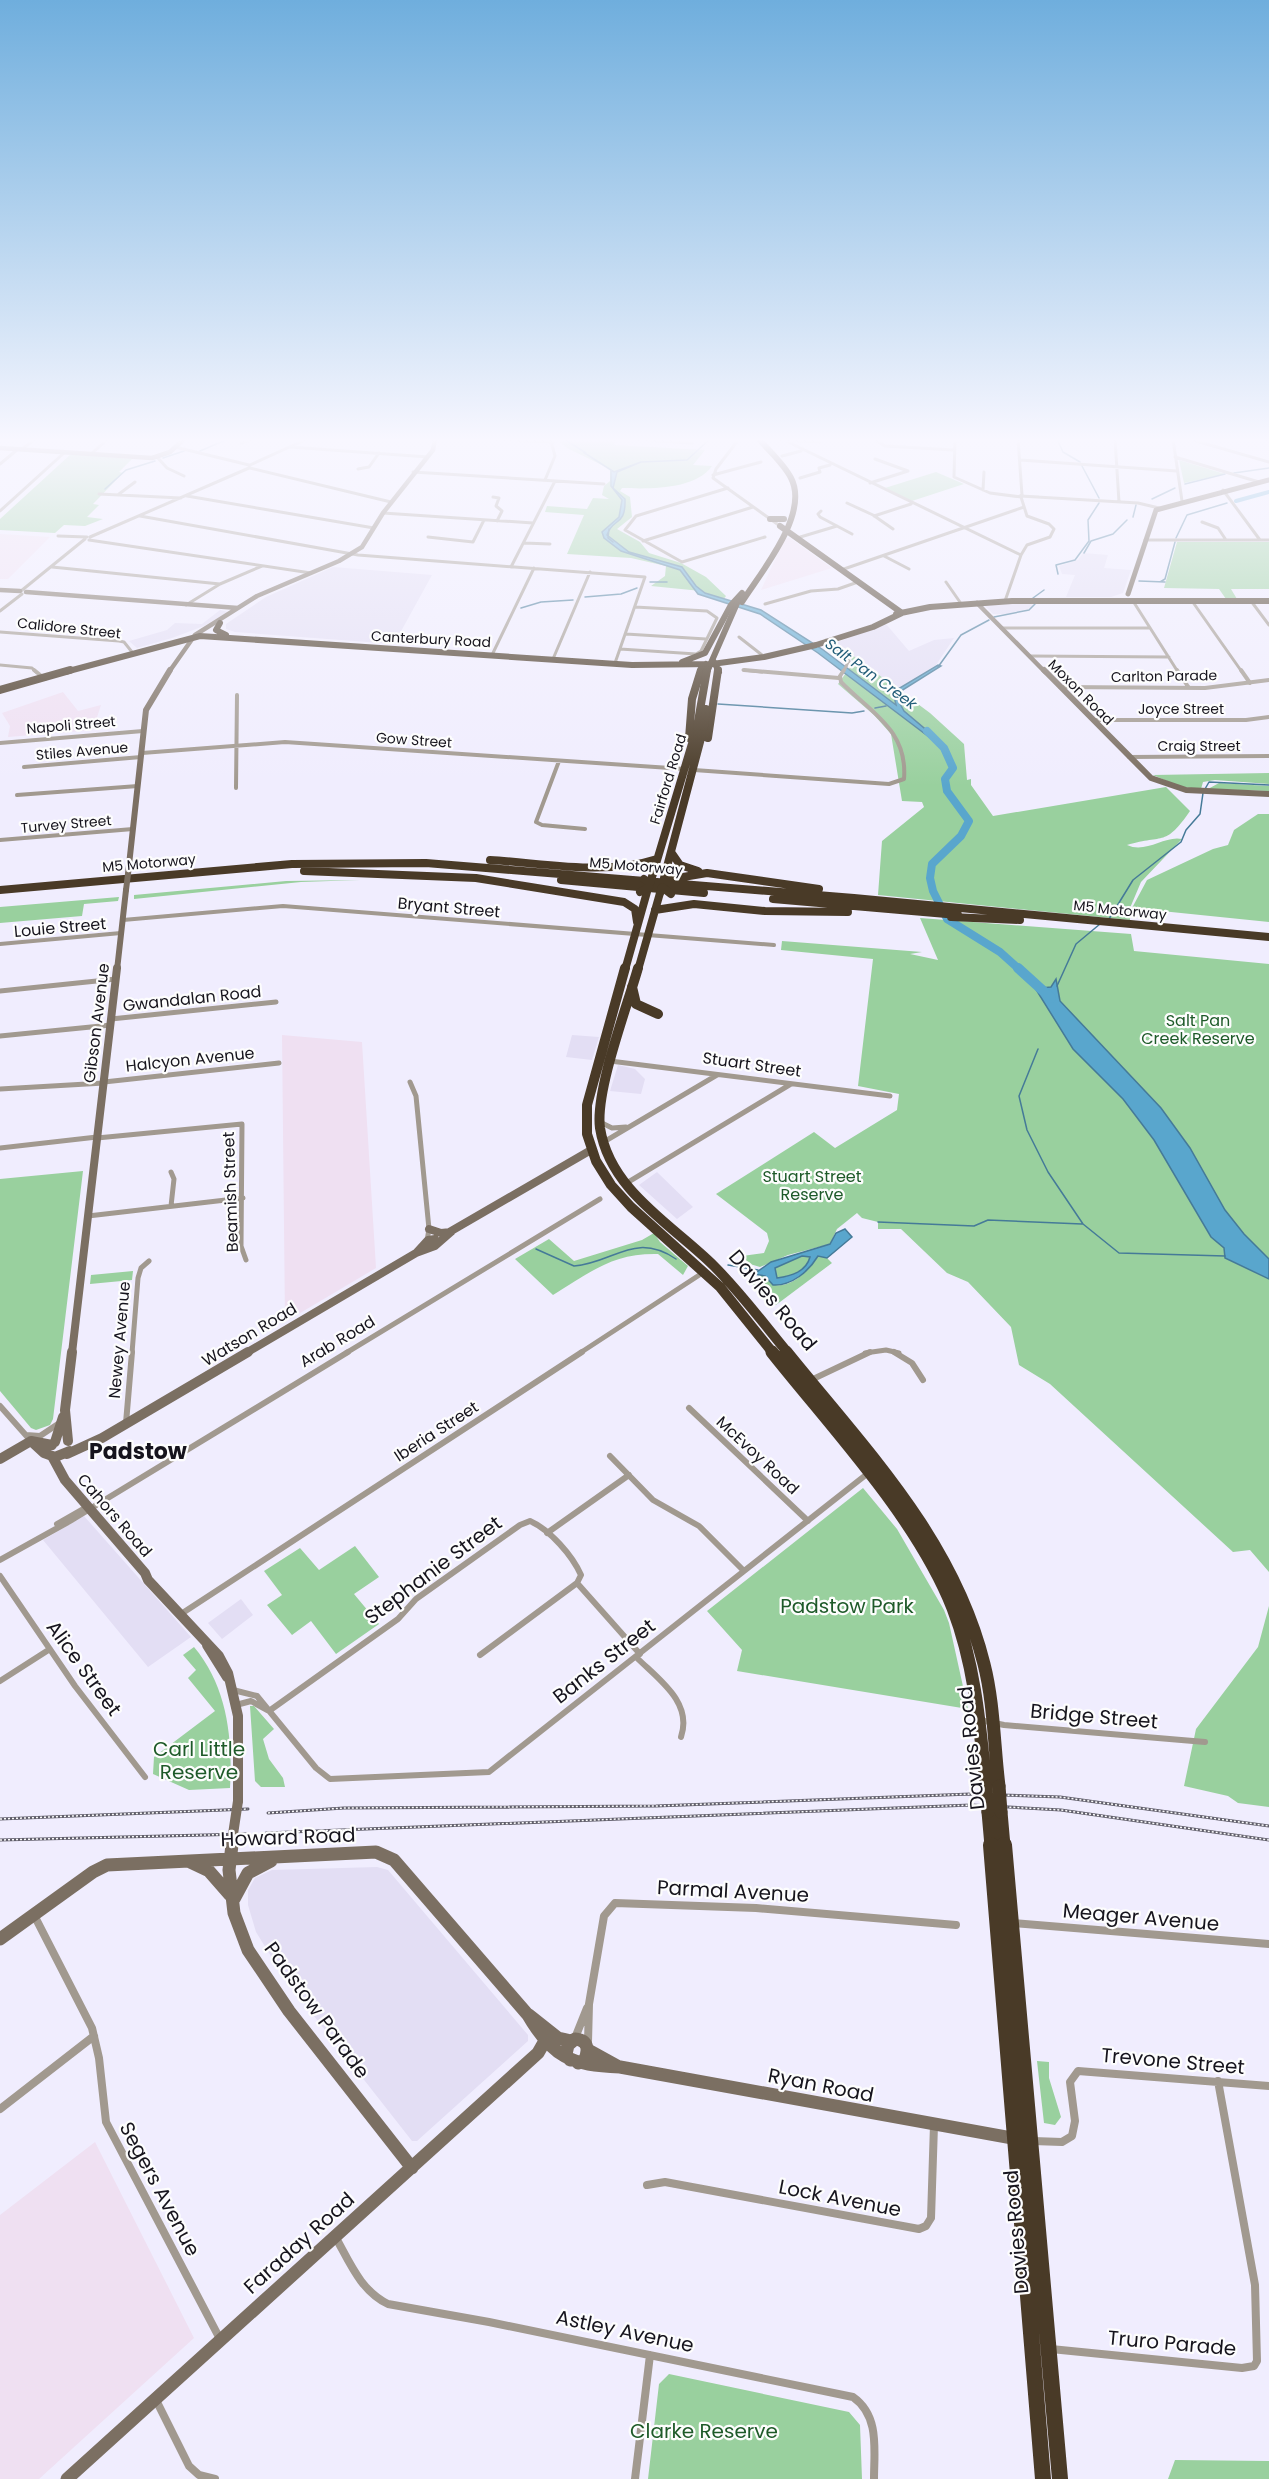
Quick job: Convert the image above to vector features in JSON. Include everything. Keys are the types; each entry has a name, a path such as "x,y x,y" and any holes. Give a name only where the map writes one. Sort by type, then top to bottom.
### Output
{"highway":[{"name":"Fairford Road","path":"656,886 657,859 699,750 700,727 713,668 738,601 766,555"},
{"name":"Fairford Road","path":"738,601 769,555"},
{"path":"819,555 902,613"},
{"path":"673,663 699,657 709,648 738,601"},
{"name":"Canterbury Road","path":"193,640 240,638 686,667 759,657 810,645 925,607 1005,601 1102,601 1135,604 1192,601 1269,602"},
{"path":"220,623 216,630 229,636"},
{"name":"Canterbury Road","path":"45,679 132,652 176,642 229,636 240,638"},
{"path":"176,642 193,640"},
{"name":"Canterbury Road","path":"0,692 176,642"},
{"path":"717,679 726,668 759,657"},
{"name":"Canterbury Road","path":"618,663 710,664"},
{"path":"697,681 710,664 717,679 711,728 703,747 699,750"},
{"path":"686,667 695,670 697,681 690,718 689,757"},
{"name":"Fairford Road","path":"591,1150 586,1124 587,1105 619,992 656,886 666,868 671,852 690,770 689,757 700,727"},
{"path":"671,852 680,865 706,873 894,906"},
{"path":"334,863 443,859 604,866 645,863 657,859"},
{"name":"M5 Motorway","path":"0,890 245,868 334,863 485,866 1020,920 1269,937"},
{"path":"604,866 640,876 671,894 698,905"},
{"name":"M5 Motorway","path":"0,897 340,869 483,873 894,906 1013,913 1269,943"},
{"path":"304,871 476,878 600,897 631,905 641,932"},
{"path":"600,897 706,873"},
{"path":"656,886 673,906 698,905 764,911 894,906"},
{"path":"641,932 656,886"},
{"name":"Fairford Road","path":"602,1143 598,1121 601,1096 632,985 641,932"},
{"path":"632,985 636,1004 658,1014"},
{"name":"Watson Road","path":"591,1150 602,1143"},
{"name":"Davies Road","path":"602,1143 614,1169 626,1184 720,1270 804,1383 867,1474 915,1535 949,1598 969,1657 987,1722"},
{"name":"Davies Road","path":"591,1150 600,1170 619,1194 705,1271 804,1383 838,1415 918,1517 948,1565 967,1607 978,1641 987,1722 994,1812 998,1942 1048,2349 1060,2479"},
{"path":"838,1415 846,1437 868,1466 867,1474"},
{"name":"Davies Road","path":"994,1812 1011,1923 1043,2479"},
{"path":"998,1942 1011,1923"}],"main road":[{"path":"193,640 262,594 351,555"},
{"path":"1102,601 1122,598 1128,594 1141,555"},
{"path":"1131,587 1135,604"},
{"path":"3,591 240,609"},
{"path":"1128,594 1135,604"},
{"name":"Moxon Road","path":"977,603 1151,778 1174,788 1208,792 1269,794"},
{"path":"193,640 240,609"},
{"name":"Gibson Avenue","path":"52,1449 65,1410 147,707 193,640"},
{"name":"Watson Road","path":"52,1449 66,1455 126,1425 591,1150"},
{"path":"429,1229 441,1233 451,1232"},
{"name":"Gibson Avenue","path":"65,1410 69,1442"},
{"path":"0,1459 28,1438 39,1450 52,1449"},
{"name":"Watson Road","path":"52,1449 69,1442 97,1441"},
{"name":"Cahors Road","path":"62,1477 62,1466 69,1442"},
{"name":"Cahors Road","path":"52,1449 62,1477 145,1573 153,1586 207,1644 228,1678 236,1705 242,1756 238,1801"},
{"name":"Padstow Parade","path":"238,1801 230,1859 233,1901 240,1933 266,1979 412,2168"},
{"name":"Howard Road","path":"0,1939 93,1872 107,1865 376,1852 394,1860 547,2037 574,2062"},
{"path":"184,1861 209,1871 233,1901 248,1873 280,1857"},
{"path":"547,2037 583,2041 588,2049 585,2059 574,2062 566,2050 573,2040"},
{"name":"Faraday Road","path":"68,2479 542,2049 547,2037"},
{"name":"Ryan Road","path":"588,2049 620,2067"},
{"name":"Ryan Road","path":"574,2062 587,2067 620,2067 1022,2140"}],"street":[{"path":"0,611 67,555"},
{"path":"189,555 311,573"},
{"path":"360,555 645,577 620,649 618,663"},
{"path":"511,567 518,555"},
{"path":"668,555 682,562 706,555"},
{"path":"841,570 888,555"},
{"path":"1005,601 1021,555"},
{"path":"884,556 909,569"},
{"path":"186,605 220,584 263,566"},
{"path":"52,567 220,584"},
{"path":"492,655 534,568"},
{"path":"553,659 590,572"},
{"path":"765,604 811,591 838,589 858,582"},
{"path":"946,582 962,604"},
{"path":"1192,601 1250,683"},
{"path":"1251,601 1269,625"},
{"path":"1135,604 1189,688"},
{"path":"620,649 692,654 700,652 717,619 715,615 707,611 636,607"},
{"path":"1001,628 1150,628"},
{"name":"Calidore Street","path":"0,632 119,641 124,642 132,652"},
{"path":"626,634 706,639"},
{"path":"739,637 759,657"},
{"path":"742,670 841,675 848,665 848,659 826,640"},
{"path":"1029,656 1169,657"},
{"path":"0,665 32,668 45,679"},
{"name":"Gow Street","path":"142,755 285,742 889,784 902,781 905,775 903,752 897,736 844,686 841,675"},
{"name":"Carlton Parade","path":"1059,687 1189,688 1269,680"},
{"path":"236,788 234,779 237,695"},
{"name":"Joyce Street","path":"1093,720 1246,720 1269,717"},
{"name":"Napoli Street","path":"0,743 144,731"},
{"name":"Stiles Avenue","path":"24,767 142,755"},
{"name":"Craig Street","path":"1129,757 1269,756"},
{"path":"560,761 536,822 546,826 585,829"},
{"path":"17,795 138,786"},
{"name":"Turvey Street","path":"0,840 133,829"},
{"name":"Bryant Street","path":"123,920 283,906 641,932 774,945"},
{"name":"Louie Street","path":"0,944 122,933"},
{"path":"0,991 116,979"},
{"name":"Gwandalan Road","path":"0,1036 276,1002"},
{"name":"Stuart Street","path":"610,1061 709,1071 717,1075 890,1096"},
{"name":"Halcyon Avenue","path":"0,1089 57,1088 279,1063"},
{"name":"Watson Road","path":"602,1143 717,1075"},
{"path":"410,1082 416,1096 432,1242"},
{"path":"626,1184 793,1084"},
{"path":"598,1121 612,1128 633,1125"},
{"name":"Beamish Street","path":"97,1137 242,1124 242,1246 246,1260"},
{"path":"0,1148 97,1137"},
{"path":"171,1172 174,1179 171,1206"},
{"path":"88,1216 243,1198"},
{"name":"Arab Road","path":"0,1560 54,1527 70,1521 88,1507 600,1199"},
{"name":"Newey Avenue","path":"126,1425 138,1278 141,1269 149,1261"},
{"name":"Iberia Street","path":"181,1614 705,1271"},
{"path":"804,1383 874,1351 888,1348 907,1356 923,1380"},
{"path":"0,1406 28,1438 40,1436 61,1421"},
{"name":"McEvoy Road","path":"689,1408 808,1521"},
{"path":"610,1456 657,1503 699,1526 744,1571"},
{"name":"Banks Street","path":"269,1711 326,1777 350,1779 489,1772 867,1474"},
{"path":"547,1533 628,1475"},
{"name":"Stephanie Street","path":"269,1711 393,1623 416,1599 523,1523 536,1522 580,1571 581,1578 577,1583 684,1709 687,1724 681,1737"},
{"name":"Alice Street","path":"0,1576 75,1686 145,1777"},
{"path":"480,1655 577,1583"},
{"path":"0,1681 50,1649"},
{"path":"233,1689 253,1693 269,1711"},
{"path":"236,1705 254,1702 269,1711"},
{"name":"Bridge Street","path":"987,1722 1205,1742"},
{"name":"Parmal Avenue","path":"588,2049 589,2004 604,1916 611,1905 620,1902 767,1909 909,1919 956,1925"},
{"name":"Segers Avenue","path":"34,1914 94,2036 106,2122 220,2341"},
{"name":"Meager Avenue","path":"1011,1923 1269,1944"},
{"name":"Parmal Avenue","path":"573,2040 589,2004"},
{"path":"0,2109 94,2036"},
{"name":"Trevone Street","path":"1022,2140 1062,2142 1071,2136 1075,2121 1070,2082 1078,2071 1269,2086"},
{"name":"Truro Parade","path":"1048,2349 1242,2368 1254,2366 1257,2361 1259,2343 1255,2285 1218,2081"},
{"name":"Lock Avenue","path":"647,2185 665,2182 919,2229 929,2222 932,2212 933,2125"},
{"name":"Astley Avenue","path":"335,2236 367,2290 381,2302 650,2355 860,2400 866,2406 872,2421 874,2479"},
{"path":"635,2479 650,2355"},
{"path":"155,2398 189,2466 200,2475 215,2479"}],"shaded area":[{"path":"0,555 32,555 8,579 0,579"},
{"path":"777,555 813,555 832,568 761,590"},
{"path":"1082,555 1108,555 1104,568 1131,570 1123,593 1111,597 1066,597 1075,575 1062,574 1059,566 1078,560"},
{"path":"333,567 432,575 394,644 235,632 226,629 226,624 266,597"},
{"path":"1033,603 1032,608 1007,614 993,614 984,605"},
{"path":"220,610 228,612 204,626 172,638 137,648 129,641 167,630 175,623 202,624"},
{"path":"886,624 909,651 934,640 954,638 936,665 897,690 835,643"},
{"path":"63,692 78,711 101,705 93,730 8,737 10,726 2,713"},
{"path":"282,1035 362,1042 376,1268 285,1322"},
{"path":"572,1035 599,1037 592,1060 566,1057"},
{"path":"618,1065 635,1069 645,1079 641,1094 610,1091"},
{"path":"657,1172 693,1207 677,1219 639,1185"},
{"path":"84,1516 191,1637 148,1667 43,1540"},
{"path":"241,1599 253,1615 222,1639 208,1623"},
{"path":"377,1867 388,1870 528,2035 528,2041 417,2141 412,2141 285,1979 256,1932 248,1905 248,1890 255,1878 272,1870"},
{"path":"95,2142 194,2338 39,2479 0,2479 0,2215"}],"green space":[{"path":"578,555 654,555 681,563 706,577 726,596 723,600 701,591 651,586 665,576 666,566 631,558"},
{"path":"1173,555 1269,555 1269,589 1231,589 1237,599 1226,599 1219,589 1164,588"},
{"path":"848,652 930,713 964,744 967,780 971,779 971,785 993,816 1166,787 1190,811 1169,835 1127,845 1141,847 1176,838 1182,839 1141,882 1130,908 1130,920 878,895 882,841 924,807 922,802 902,801 891,734 874,715 838,684 853,663"},
{"path":"1269,773 1269,784 1215,780 1203,782 1201,789 1181,787 1153,775"},
{"path":"1219,783 1269,786 1269,791 1208,789"},
{"path":"1258,814 1269,814 1269,922 1132,908 1147,880 1213,849 1228,845 1234,830"},
{"path":"360,880 301,882 134,899 134,895 286,881"},
{"path":"119,897 118,901 84,904 82,916 0,923 0,907"},
{"path":"920,918 1131,934 1134,951 1269,964 1269,1259 1244,1234 1225,1210 1190,1148 1161,1108 1060,1001 1056,980 1051,987 1041,988 1033,984 1073,1049 1123,1099 1154,1140 1211,1237 1269,1279 1269,1572 1250,1550 1233,1552 1050,1384 1019,1365 1011,1327 968,1282 947,1273 901,1229 878,1229 878,1222 862,1218 857,1213 837,1229 830,1244 788,1255 760,1267 750,1264 742,1256 764,1253 769,1241 767,1233 716,1194 814,1132 835,1148 897,1110 899,1094 858,1086 873,959 781,950 782,941 922,952 910,954 938,960"},
{"path":"83,1171 53,1419 50,1425 36,1430 31,1428 0,1391 0,1179"},
{"path":"654,1233 660,1242 688,1266 683,1275 658,1254 628,1257 602,1266 553,1295 515,1259 549,1239 574,1261 642,1240"},
{"path":"802,1256 810,1257 801,1270 777,1278 774,1268"},
{"path":"818,1256 827,1258 832,1263 776,1305 763,1298 761,1290 750,1282 760,1275 776,1285 788,1283 806,1271"},
{"path":"133,1271 132,1280 90,1284 91,1275"},
{"name":"Padstow Park","path":"863,1488 897,1529 944,1610 968,1709 737,1671 742,1650 707,1611"},
{"path":"355,1546 379,1577 354,1594 379,1624 336,1654 311,1621 292,1635 267,1605 282,1595 264,1571 300,1548 319,1570"},
{"path":"1269,1606 1269,1807 1238,1803 1228,1796 1184,1786 1196,1729 1258,1647"},
{"name":"Carl Little Reserve","path":"194,1647 214,1678 226,1713 230,1750 230,1788 189,1790 153,1774 154,1757 215,1711 188,1678 196,1670 183,1655"},
{"path":"250,1706 254,1706 274,1729 263,1739 269,1759 283,1778 285,1787 261,1787 255,1781"},
{"path":"1037,2061 1049,2062 1049,2078 1061,2117 1055,2125 1044,2123"},
{"name":"Clarke Reserve","path":"669,2374 849,2412 860,2425 862,2479 648,2479 659,2384"},
{"path":"1175,2460 1269,2461 1269,2479 1168,2479"}],"water":[{"path":"632,555 682,567 696,586 705,593 761,610 822,649 896,705 894,696 898,689 938,665 941,666 901,691 898,700 904,711 937,739 933,740 818,653 760,614 698,594 680,570"},
{"path":"1056,979 1060,1001 1161,1108 1190,1148 1225,1210 1244,1234 1269,1259 1269,1279 1225,1258 1224,1248 1211,1237 1154,1140 1123,1099 1073,1049 1032,983 1041,988 1051,987"},
{"path":"845,1229 852,1237 827,1258 818,1256 805,1272 787,1283 773,1285 765,1276 754,1274 771,1262 830,1244 836,1233","holes":["802,1256 810,1257 801,1270 777,1278 775,1268"]}],"waterway":[{"path":"1058,574 1056,565 1075,560 1079,555"},
{"path":"1160,582 1165,579 1172,555"},
{"path":"1139,581 1160,582"},
{"path":"650,582 667,582"},
{"path":"1160,582 1165,582"},
{"path":"585,597 621,594 637,588"},
{"path":"1033,598 1044,590"},
{"path":"521,608 541,602 573,600"},
{"path":"994,617 1029,610 1035,604"},
{"path":"938,667 961,635 989,620"},
{"path":"718,704 852,713 864,711"},
{"path":"875,708 886,706"},
{"name":"Salt Pan Creek","path":"927,731 944,748 953,768 945,779 947,791 969,821 961,836 932,864 930,878 933,891 947,919 1000,952 1020,970"},
{"path":"1205,789 1209,782 1269,785"},
{"path":"1109,919 1133,880 1181,842 1186,830 1200,814 1203,793"},
{"path":"1057,986 1076,944 1100,924"},
{"name":"Salt Pan Creek","path":"1018,968 1051,998"},
{"path":"1038,1049 1019,1096 1027,1130 1048,1172 1083,1224 1119,1253 1225,1256"},
{"path":"878,1222 974,1226 988,1220 1082,1224"},
{"path":"536,1249 574,1266 588,1264 636,1248 661,1251 676,1259"},
{"path":"728,1265 758,1270"}],"railway":[{"path":"268,1813 344,1808 656,1806 971,1794 1060,1797 1269,1826"},
{"path":"266,1833 971,1805 1061,1810 1269,1840"},
{"path":"0,1819 248,1809"},
{"path":"0,1840 246,1834"}],"district":[{"name":"Padstow","path":"138,1451"}],"park label":[{"name":"Salt Pan Creek Reserve","path":"1198,1029"},
{"name":"Stuart Street Reserve","path":"812,1185"}]}
